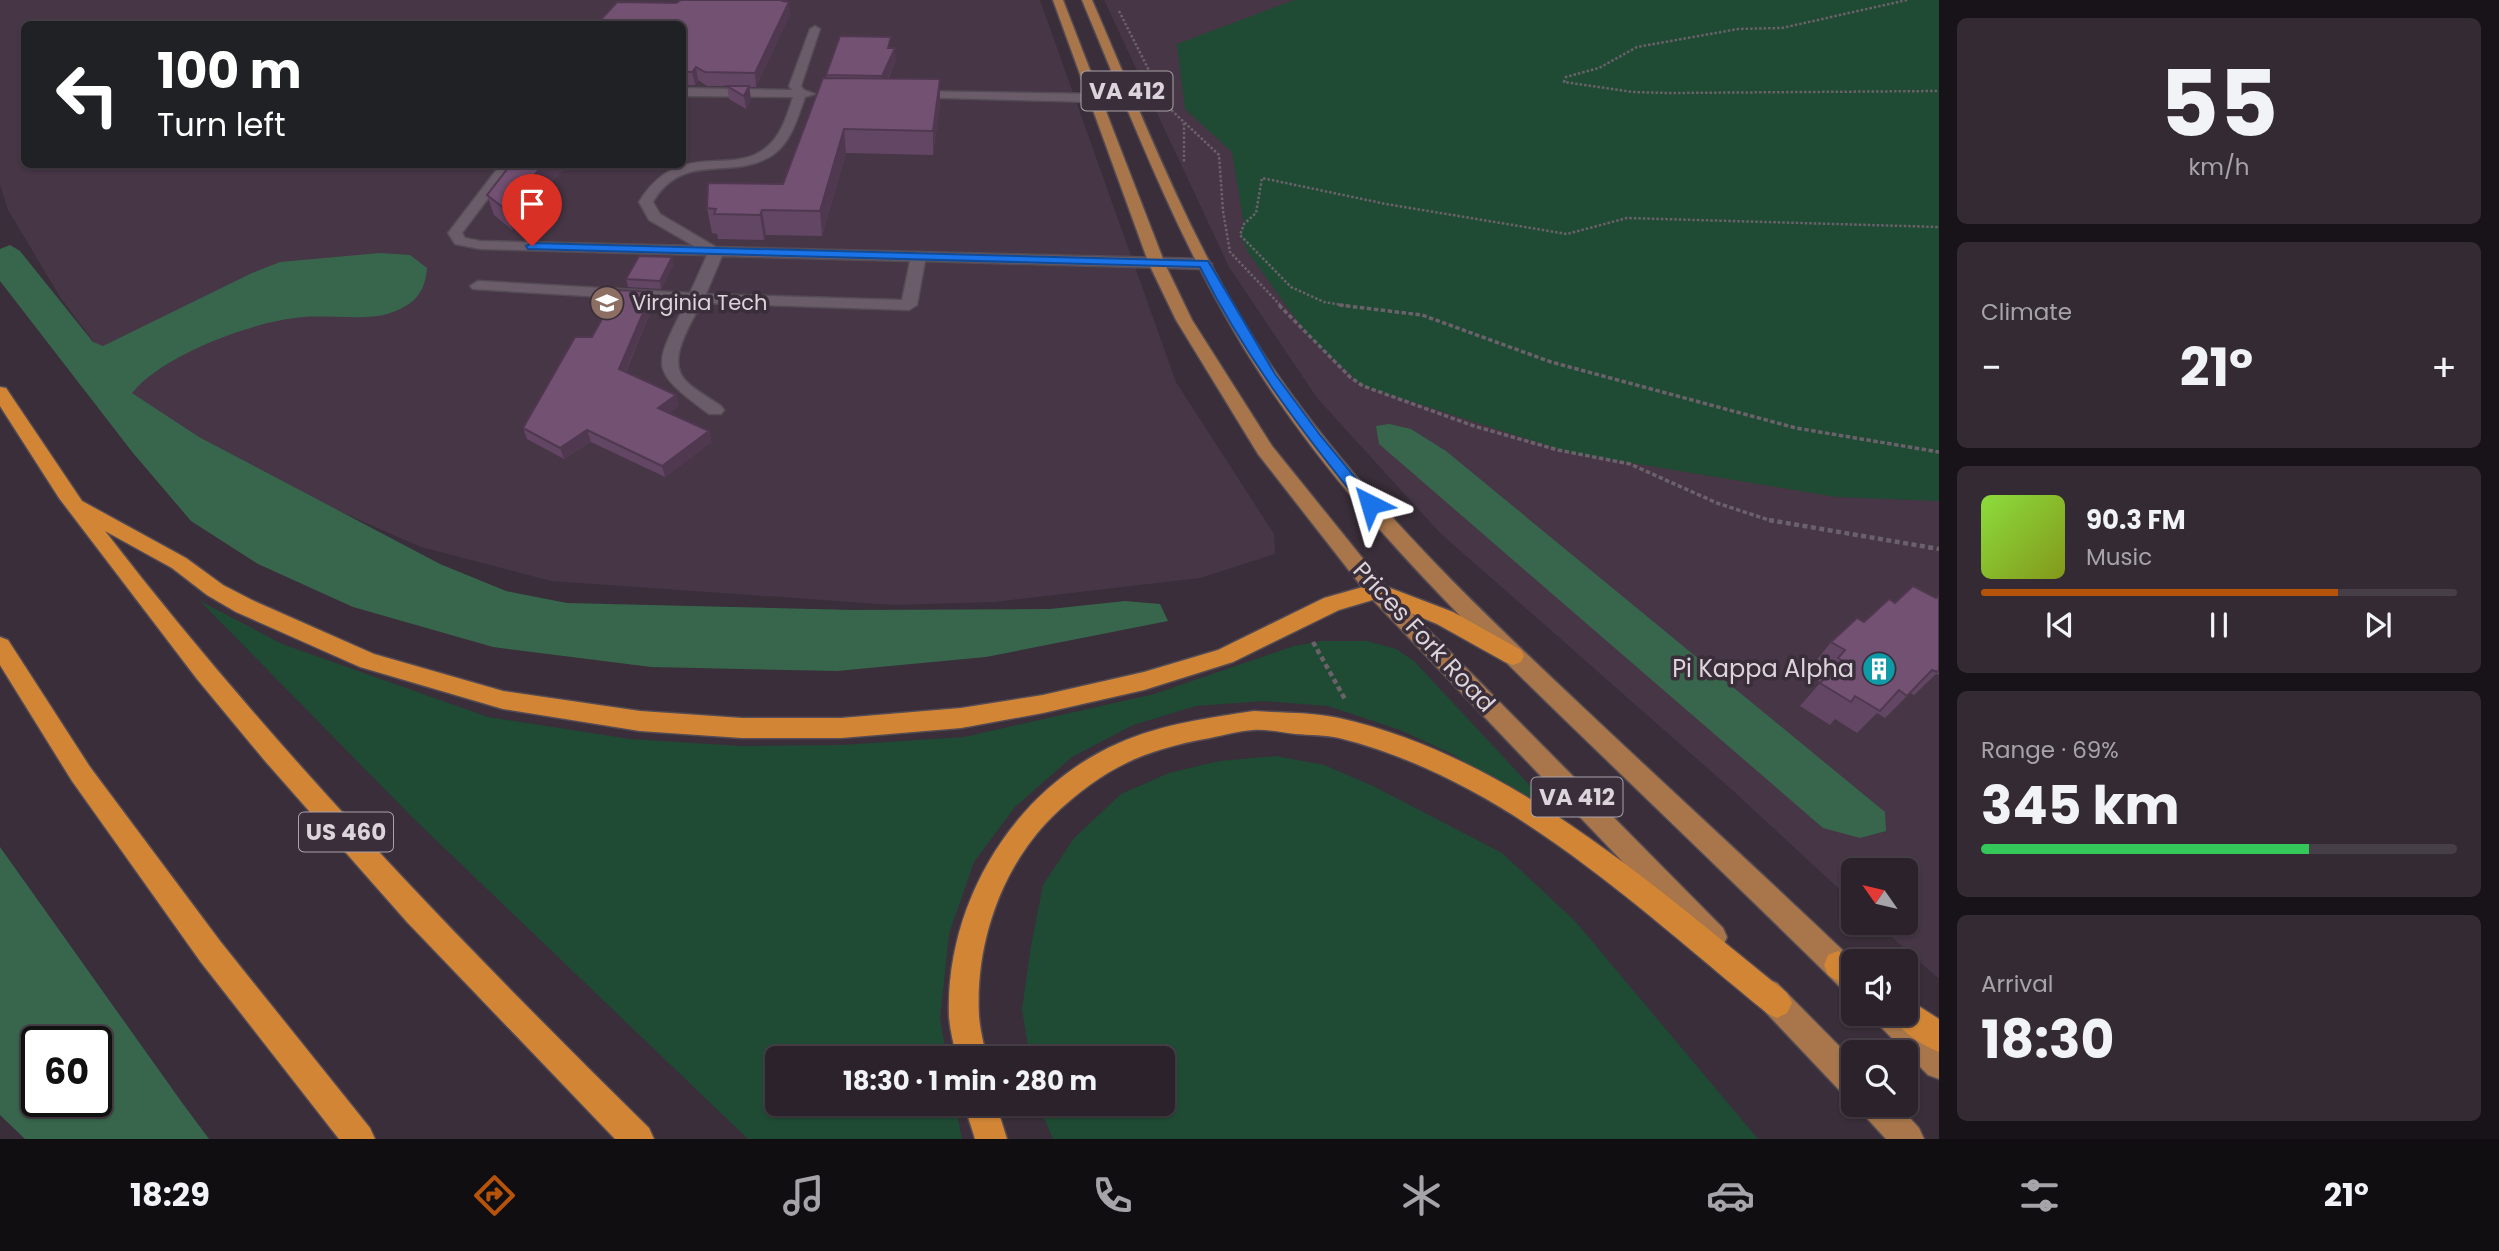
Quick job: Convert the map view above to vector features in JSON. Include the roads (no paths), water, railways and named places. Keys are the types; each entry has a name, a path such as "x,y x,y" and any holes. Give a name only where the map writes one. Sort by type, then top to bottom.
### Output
{"highway":[{"name":"US 460","path":"0,392 76,506 210,676 289,769 461,960 638,1139"},
{"path":"76,506 179,563 215,590 244,606 368,662 503,701 640,721 743,728 855,727 961,718 1043,704 1144,681 1225,656 1332,604 1377,591 1445,618 1513,656"},
{"path":"0,646 80,774 210,951 359,1139"},
{"path":"970,1046 964,1012 972,934 997,867 1033,817 1088,772 1143,743 1200,725 1262,718 1327,724 1390,742 1454,770 1520,805 1595,859 1776,1003"},
{"path":"1918,1022 1939,1037"},
{"path":"984,1116 991,1139"}],"main road":[{"name":"Prices Fork Road","path":"1058,0 1157,264 1190,331 1265,450 1377,591 1841,1070"},
{"name":"Prices Fork Road","path":"1087,0 1222,299 1269,375 1315,438 1430,571 1513,656 1841,966"},
{"path":"1900,1026 1939,1064"},
{"path":"1887,1117 1908,1139"}],"lane":[{"path":"800,94 795,86 815,29"},
{"path":"686,92 828,94"},
{"path":"715,410 678,383 670,368 671,351 715,257 713,251 654,217 646,202 650,191 665,177 684,169 760,158 772,150 784,135 800,94"},
{"path":"897,95 1094,98"},
{"path":"505,168 455,233 460,241 480,245 1204,264"},
{"path":"478,286 696,298 909,305 918,257"}],"place":[{"name":"Virginia Tech","path":"607,303"},
{"name":"Pi Kappa Alpha","path":"1879,669"}]}
